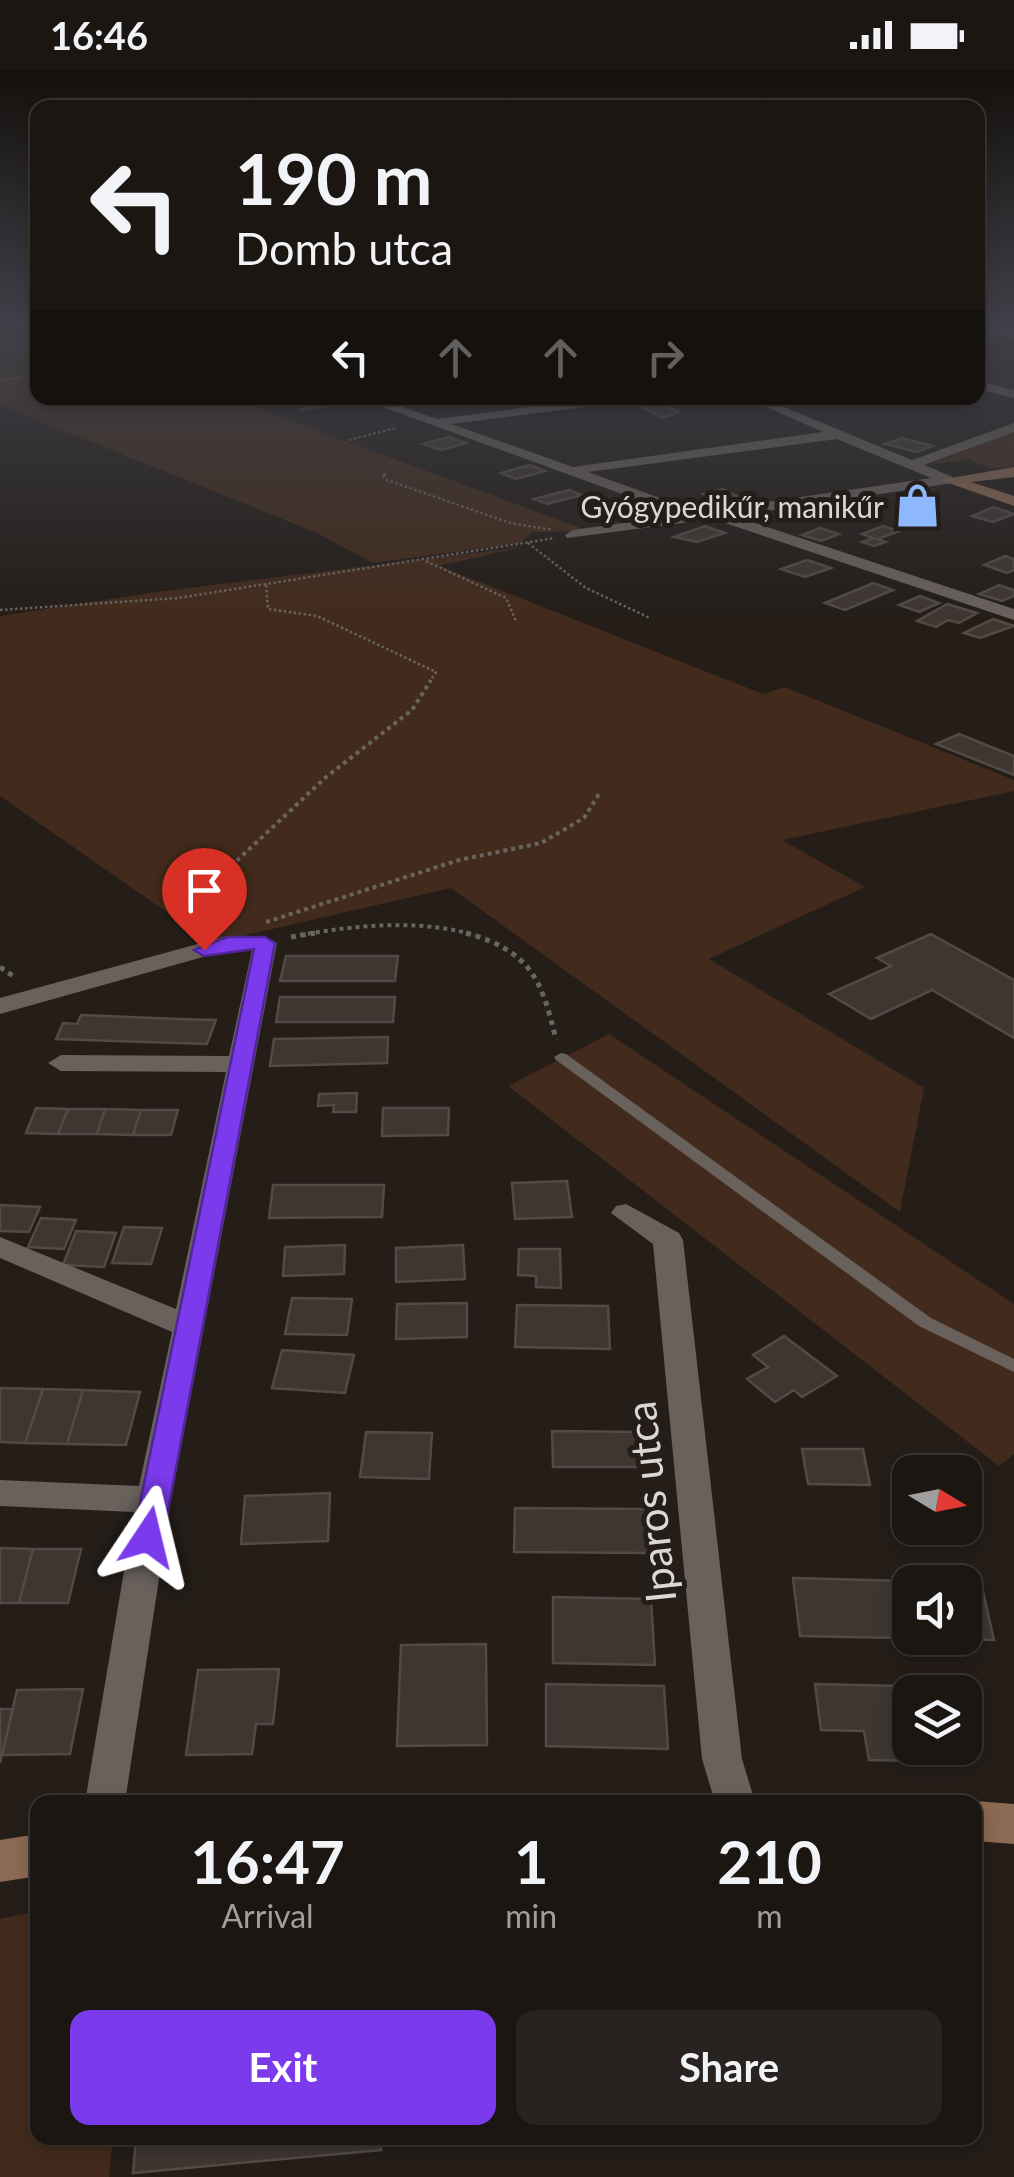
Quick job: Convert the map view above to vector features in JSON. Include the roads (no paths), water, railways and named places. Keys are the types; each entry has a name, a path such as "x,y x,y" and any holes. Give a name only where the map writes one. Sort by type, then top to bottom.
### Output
{"street":[{"path":"438,423 1014,615"},
{"path":"809,423 948,480 1014,501"},
{"path":"914,464 1014,428"},
{"path":"570,470 835,435"},
{"path":"564,532 1014,472"},
{"path":"0,1006 257,936 240,1064 191,1328 154,1500 105,1795"},
{"path":"61,1063 240,1064"},
{"name":"Iparos utca","path":"626,1213 668,1240 722,1759 733,1795"},
{"path":"0,1246 191,1328"},
{"path":"0,1493 154,1500"},
{"path":"982,1822 1014,1824"},
{"path":"0,1861 30,1856"}],"lane":[{"path":"561,1058 925,1322 1014,1366"}],"place":[{"name":"Gyógypedikűr, manikűr","path":"917,506"}]}
